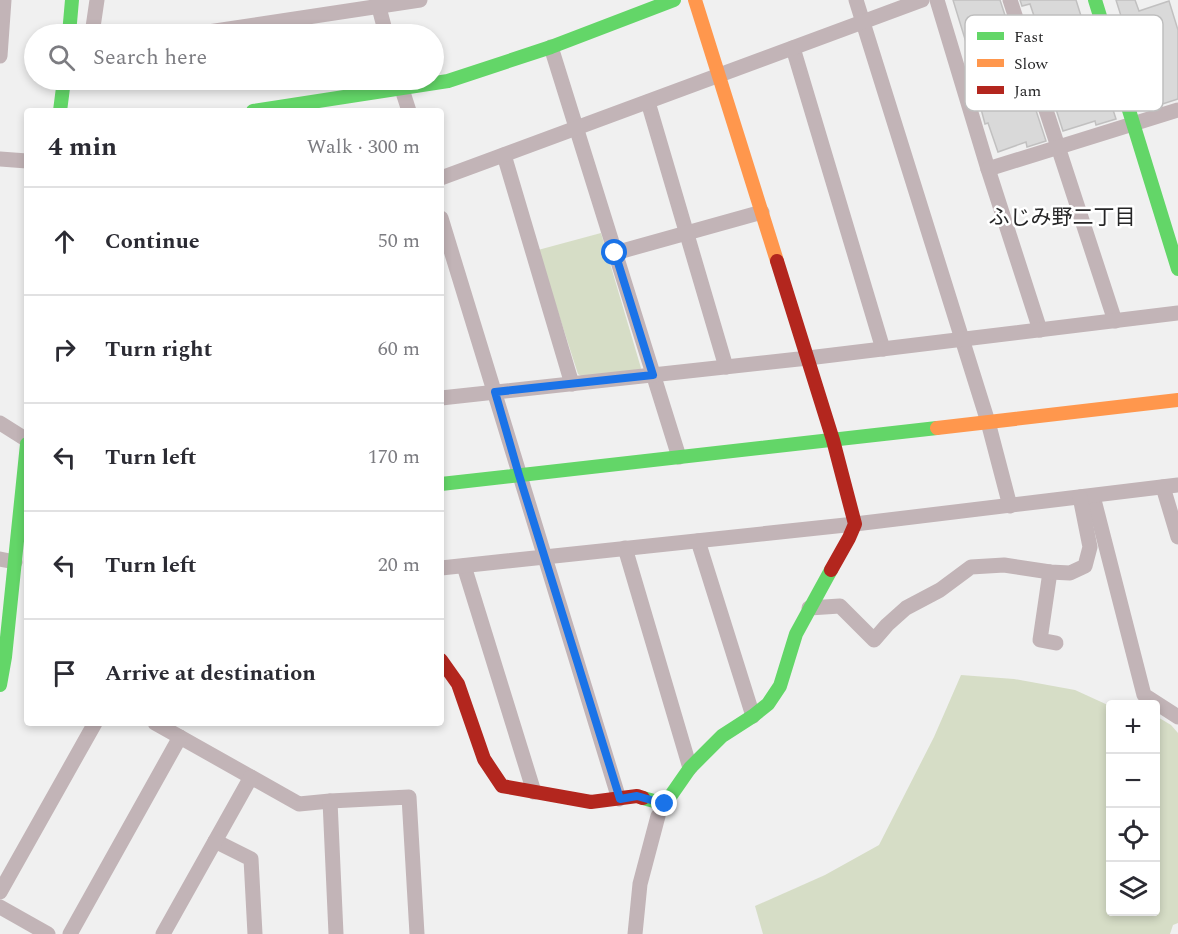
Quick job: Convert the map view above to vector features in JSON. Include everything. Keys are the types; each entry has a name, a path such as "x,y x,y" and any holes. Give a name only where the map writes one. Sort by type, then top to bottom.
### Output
{"street":[{"path":"0,56 4,0"},
{"path":"70,24 72,0"},
{"path":"93,24 97,0"},
{"path":"254,24 378,3 420,0"},
{"path":"444,81 551,47 674,0"},
{"path":"444,664 458,684 484,759 502,786 591,802 637,796 665,804 690,768 722,736 753,717 768,704 780,686 796,634 855,524 833,441 695,0"},
{"path":"856,0 988,422 1010,506"},
{"path":"444,177 922,0"},
{"path":"938,0 965,91"},
{"path":"1010,0 1015,15"},
{"path":"1095,0 1100,15"},
{"path":"378,3 383,24"},
{"path":"551,47 679,457"},
{"path":"793,48 884,349"},
{"path":"60,108 63,90"},
{"path":"298,108 328,106 381,90"},
{"path":"403,90 408,108"},
{"path":"648,102 726,367"},
{"path":"988,169 1178,110"},
{"path":"971,111 1040,330"},
{"path":"1047,111 1116,321"},
{"path":"1129,111 1178,269"},
{"path":"504,155 572,384"},
{"path":"0,159 24,161"},
{"path":"615,253 762,212"},
{"path":"444,228 620,799"},
{"path":"444,398 807,358 1178,313"},
{"path":"444,484 1178,400"},
{"path":"0,423 24,440"},
{"path":"0,685 5,657 8,561 24,461"},
{"path":"444,568 855,524 1170,486 1178,537"},
{"path":"809,608 840,606 874,640 906,608 940,591 971,567 1004,565 1070,573 1085,566 1090,547 1087,496"},
{"path":"1087,496 1144,695 1178,717"},
{"path":"698,540 753,717"},
{"path":"625,548 690,768"},
{"path":"464,566 534,792"},
{"path":"1050,572 1040,640 1056,643"},
{"path":"0,892 93,726"},
{"path":"160,726 299,804 409,797 417,934"},
{"path":"70,934 180,737"},
{"path":"163,934 251,777"},
{"path":"330,801 336,934"},
{"path":"635,934 640,884 658,816"},
{"path":"215,841 250,859 255,934"},
{"path":"0,907 48,934"}],"green space":[{"path":"601,233 641,368 640,370 583,377 578,374 538,250"},
{"path":"961,675 1014,679 1075,690 1106,704 1106,916 1160,916 1160,718 1171,725 1178,733 1178,923 1173,925 1170,934 763,934 755,906 825,875 879,845 934,737"}],"building":[{"path":"953,0 1000,0 1005,15 965,15 965,39"},
{"path":"1020,0 1076,0 1081,15 1034,15 1030,4 1022,6"},
{"path":"1116,0 1135,0 1139,11 1169,1 1178,30 1178,99 1163,104 1163,15 1121,15"},
{"path":"982,111 1036,111 1046,141 1027,147 1026,142 998,152 988,123 985,124"},
{"path":"1057,111 1113,111 1116,119 1096,125 1095,121 1063,131"}],"traffic: fast":[{"path":"70,24 72,0"},
{"path":"444,82 551,47 674,0"},
{"path":"1095,0 1100,15"},
{"path":"60,108 63,90"},
{"path":"272,108 390,90"},
{"path":"1129,111 1178,269"},
{"path":"444,484 937,428"},
{"path":"0,685 5,657 24,473"},
{"path":"643,798 665,804 690,768 722,736 768,704 780,686 796,634 831,570"}],"traffic: slow":[{"path":"695,0 777,261"},
{"path":"937,428 1178,400"}],"traffic: jam":[{"path":"777,261 833,440 855,524 831,570"},
{"path":"444,664 458,684 484,759 502,786 591,802 637,796 643,798"}],"district":[{"name":"ふじみ野二丁目","path":"1062,218"}],"route":[{"path":"615,253 653,375 495,392 620,799 637,796 665,804"}]}
